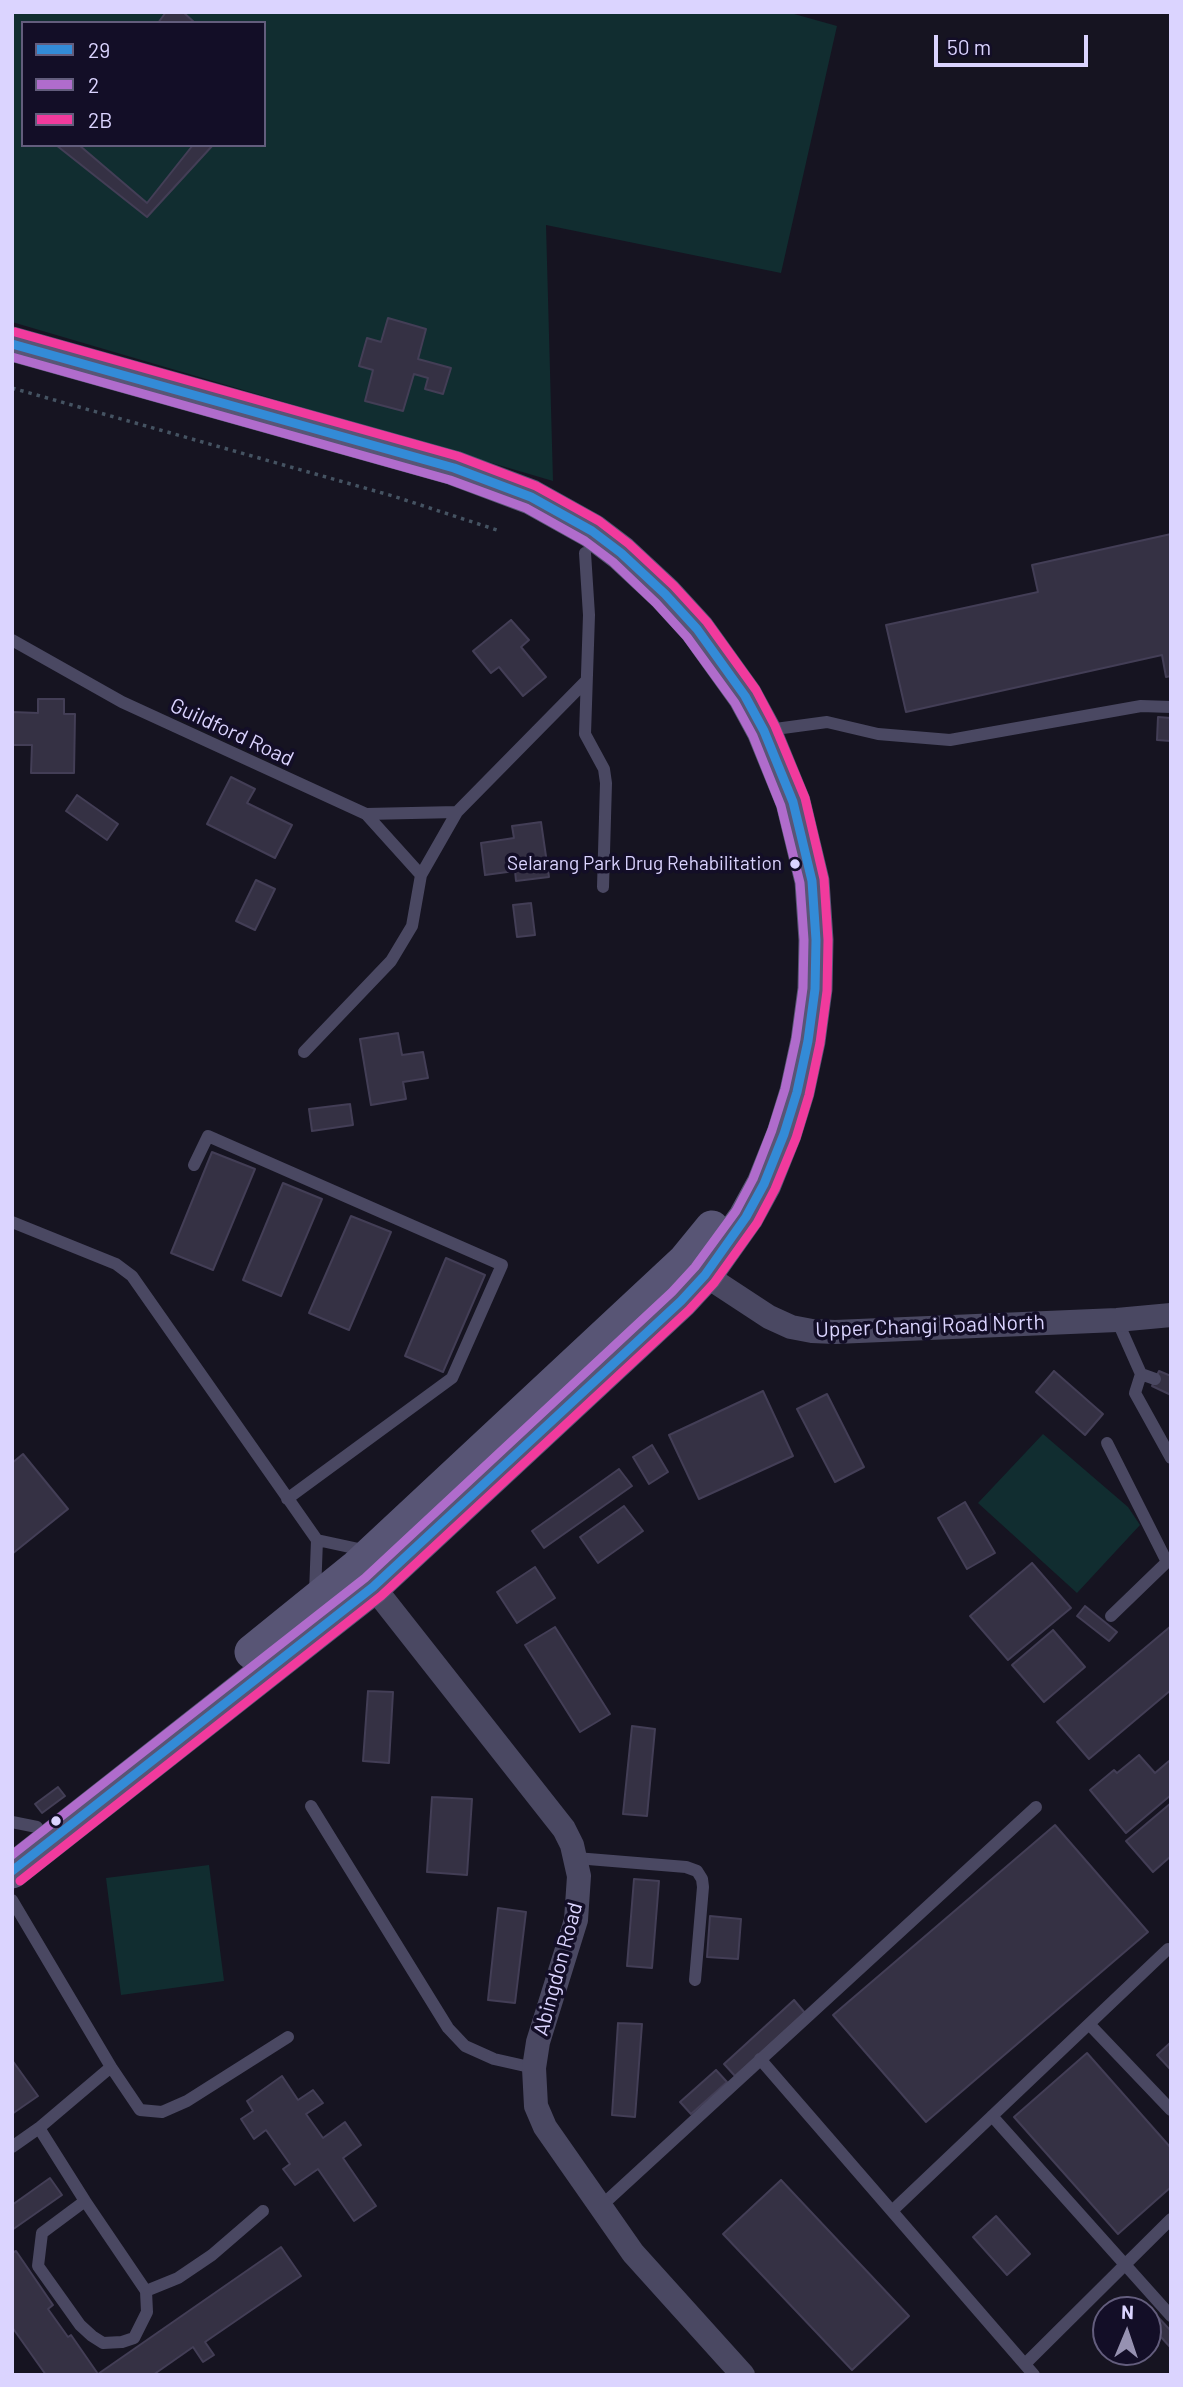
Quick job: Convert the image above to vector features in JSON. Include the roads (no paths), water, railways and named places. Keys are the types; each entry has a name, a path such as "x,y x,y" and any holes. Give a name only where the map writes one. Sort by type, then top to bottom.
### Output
{"street":[{"path":"12,344 454,468 531,497 592,531 621,553 665,594 721,660 764,731 793,802 812,881 816,940 815,989 797,1092 764,1184 729,1244 695,1268"},
{"path":"12,365 401,471 491,503 540,525 585,553 617,579 677,639 727,708 760,776 783,853 794,943 794,997 779,1087 746,1170 713,1226 681,1301 12,1871"},
{"name":"Upper Changi Road North","path":"695,1268 769,1317 791,1327 812,1331 1117,1320 1171,1315"},
{"path":"20,1832 316,1600 367,1569"},
{"name":"Abingdon Road","path":"367,1569 564,1829 576,1857 579,1891 576,1920 538,2042 534,2068 536,2106 545,2127 633,2253 743,2375"}],"lane":[{"path":"585,553 589,615 585,734 604,769 606,783 603,887"},
{"name":"Guildford Road","path":"12,640 122,702 366,814 421,875"},
{"path":"304,1052 391,961 412,926 421,875 457,813 586,681"},
{"path":"764,731 827,722 878,734 950,740 1141,706 1171,707"},
{"path":"366,814 457,813"},
{"path":"194,1165 208,1136 502,1265 452,1378 287,1499"},
{"path":"12,1223 116,1264 132,1276 317,1540 367,1569"},
{"path":"1117,1320 1141,1374 1135,1392 1171,1458"},
{"path":"1141,1374 1155,1379"},
{"path":"1107,1443 1168,1559 1111,1616"},
{"path":"316,1600 317,1540"},
{"path":"311,1806 448,2028 465,2046 494,2059 534,2068"},
{"path":"600,2207 1036,1807"},
{"path":"576,1857 686,1867 697,1871 703,1887 695,1980"},
{"path":"12,1900 111,2067 140,2109 162,2112 187,2101 288,2037"},
{"path":"892,2211 1168,1949"},
{"path":"1089,2024 1171,2110"},
{"path":"760,2059 1034,2375"},
{"path":"12,2147 39,2128 111,2067"},
{"path":"992,2116 1171,2316"},
{"path":"39,2128 146,2291 148,2312 134,2337 122,2342 103,2343 80,2325 38,2266 42,2233 85,2201"},
{"path":"146,2291 178,2278 212,2255 263,2211"},
{"path":"1024,2364 1171,2219"}],"place":[{"name":"Selarang Park Drug Rehabilitation","path":"795,864"}]}
